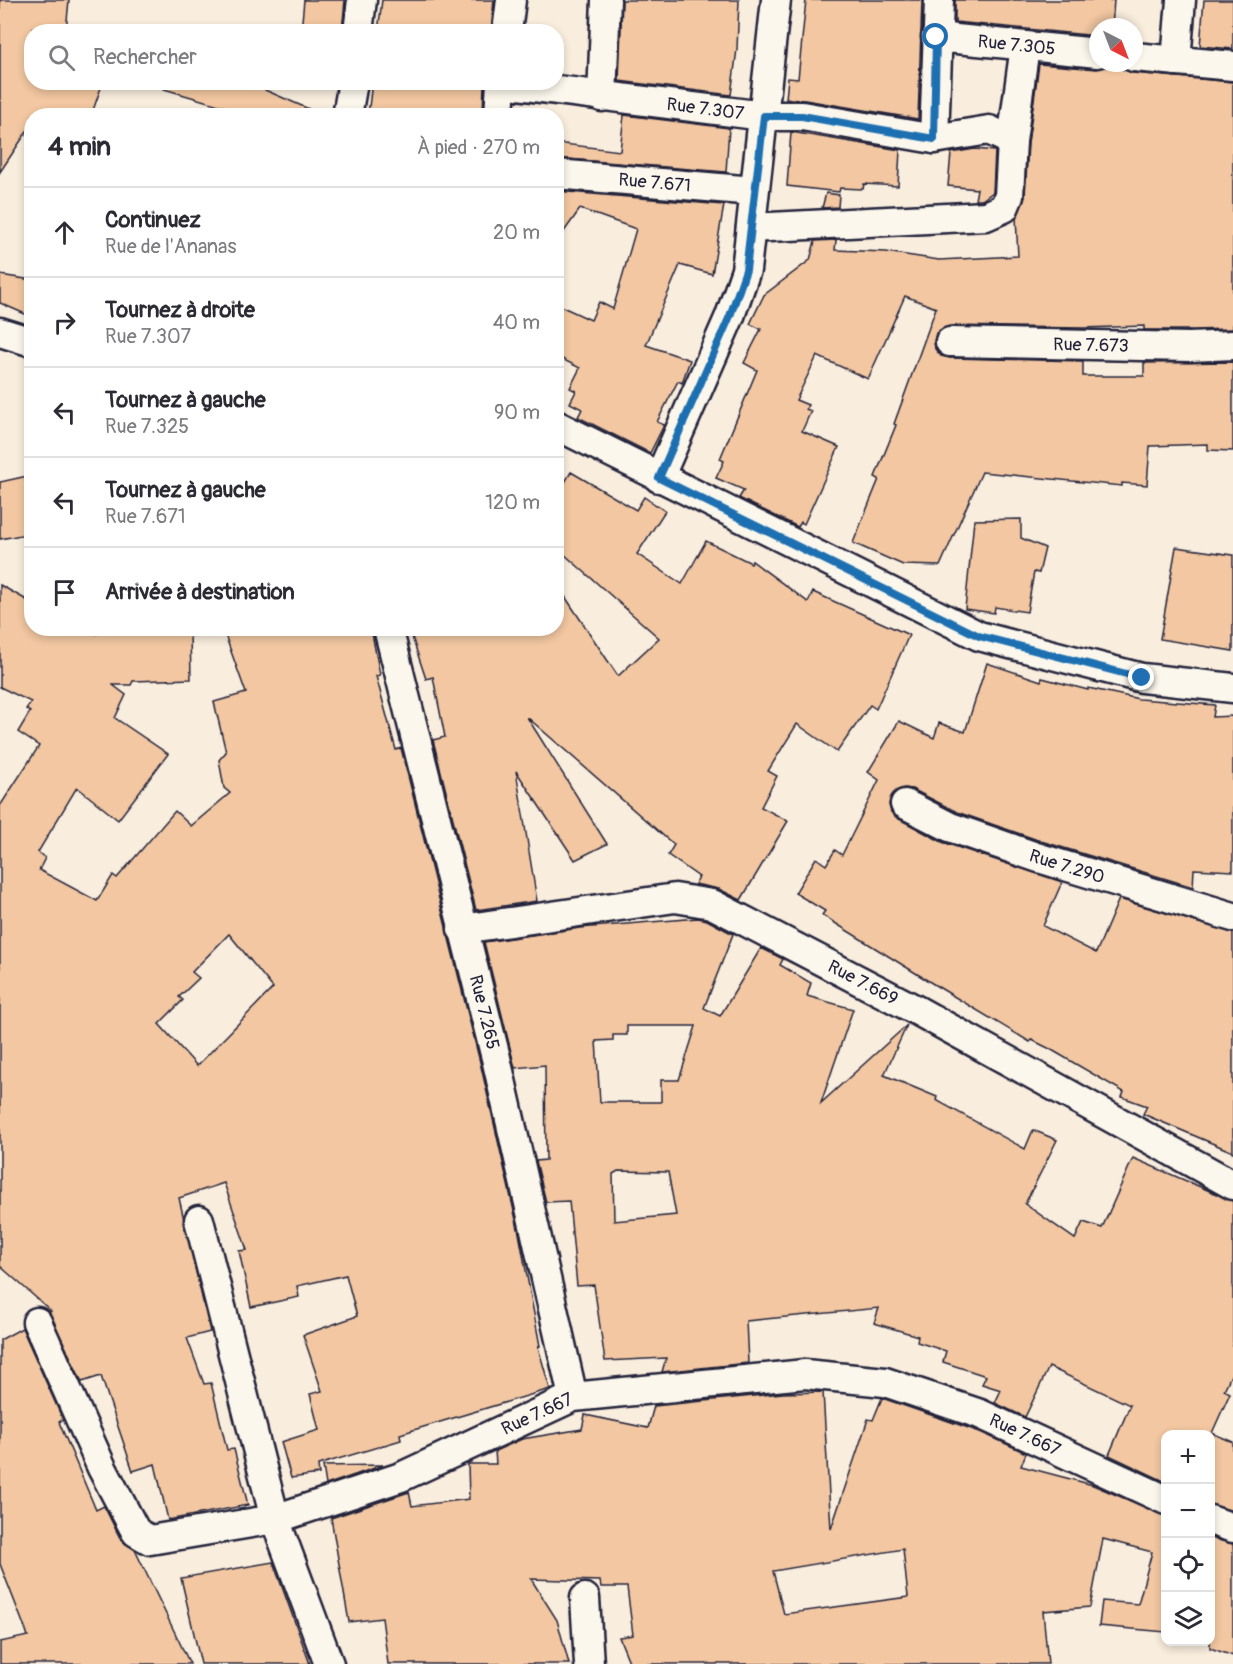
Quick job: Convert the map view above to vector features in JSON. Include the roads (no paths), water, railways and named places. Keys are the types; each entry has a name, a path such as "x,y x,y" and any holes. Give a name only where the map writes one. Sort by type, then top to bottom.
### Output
{"street":[{"path":"359,24 362,0"},
{"path":"508,24 511,0"},
{"path":"659,478 730,316 746,270 776,0"},
{"path":"934,139 939,0"},
{"path":"1176,61 1181,0"},
{"path":"600,1 602,97"},
{"name":"Rue 7.305","path":"936,37 1089,52"},
{"path":"751,228 986,216 1004,208 1009,196 1012,141 1025,46"},
{"path":"1143,58 1233,66"},
{"path":"348,108 351,90"},
{"path":"499,108 501,90"},
{"name":"Rue 7.307","path":"552,90 764,116 802,116 934,139 989,130 1012,141"},
{"name":"Rue 7.671","path":"564,175 753,191"},
{"path":"0,332 24,340"},
{"name":"Rue 7.673","path":"950,342 1190,347 1233,345"},
{"path":"564,429 979,636 1142,678 1233,688"},
{"name":"Rue 7.265","path":"390,636 496,1058 573,1397"},
{"name":"Rue 7.290","path":"905,804 950,827 1025,853 1233,917"},
{"name":"Rue 7.669","path":"462,929 675,898 712,904 918,1011 1233,1185"},
{"path":"199,1220 275,1519 329,1664"},
{"name":"Rue 7.667","path":"37,1322 102,1467 136,1532 143,1538 157,1540 275,1519 401,1477 573,1397 805,1374 885,1382 980,1414 1161,1498"},
{"path":"1215,1522 1233,1528"},
{"path":"585,1598 589,1664"}]}
